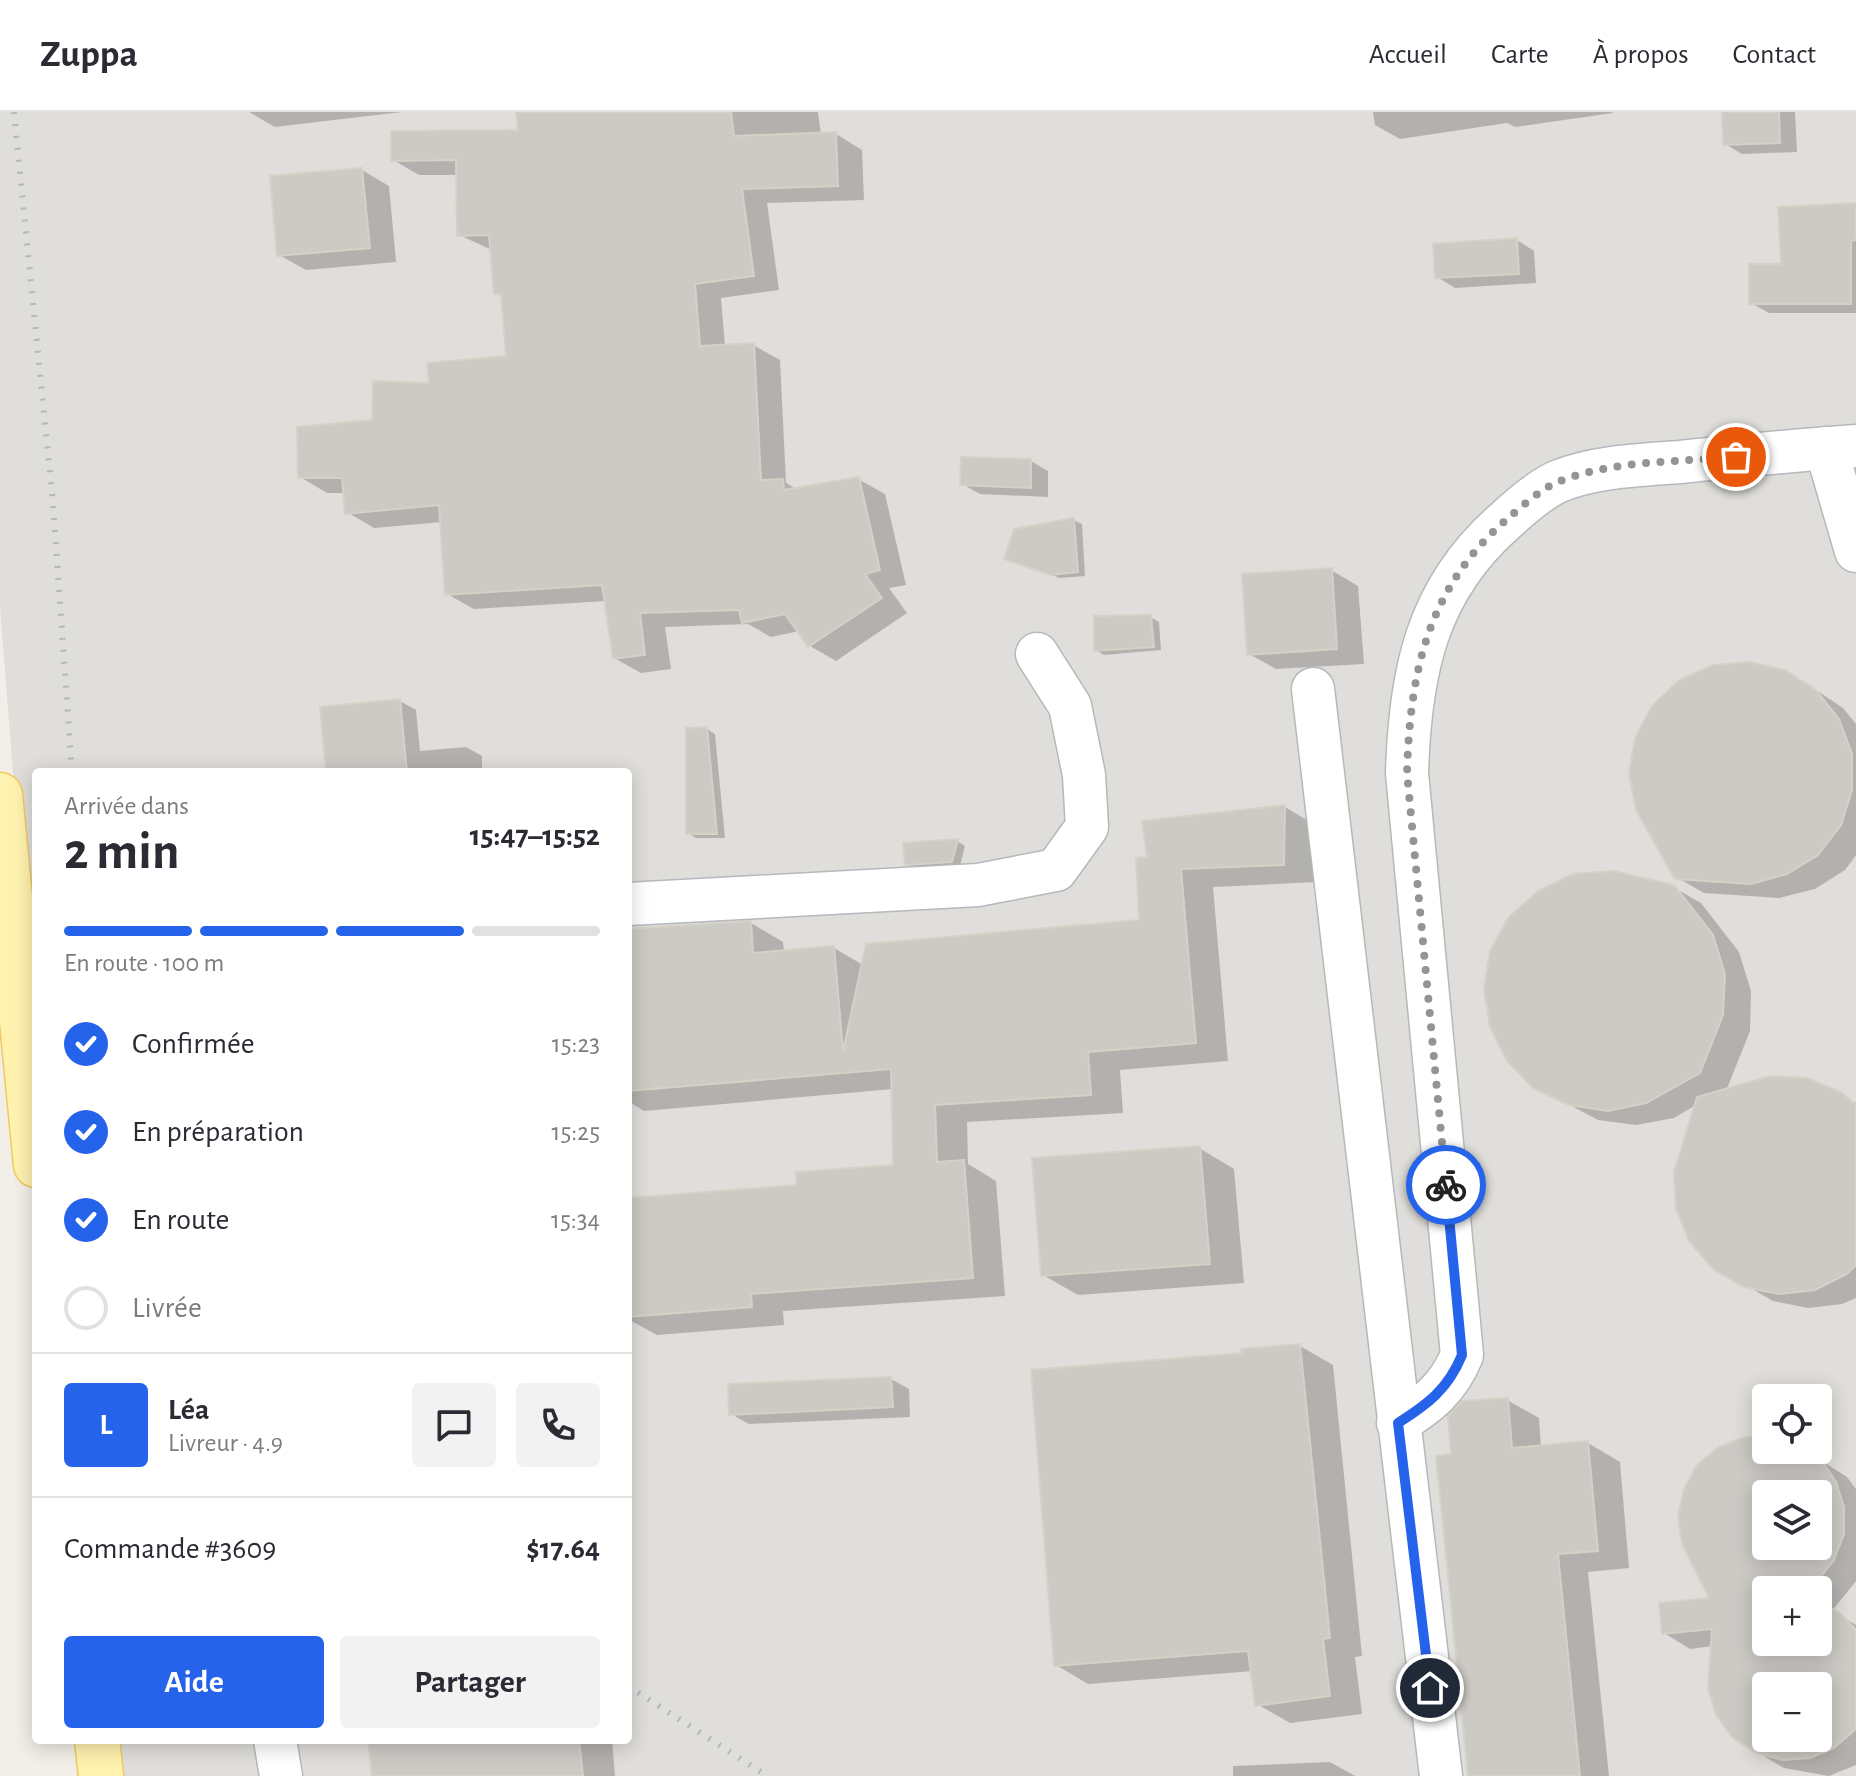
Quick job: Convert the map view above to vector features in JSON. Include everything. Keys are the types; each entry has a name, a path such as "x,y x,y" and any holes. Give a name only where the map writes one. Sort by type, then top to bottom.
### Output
{"main road":[{"path":"0,795 32,1120"},
{"path":"97,1744 101,1776"}],"lane":[{"path":"1398,1423 1432,1401 1452,1380 1462,1355 1407,773 1409,709 1418,658 1458,571 1483,540 1559,481 1615,468 1841,447 1856,551"},
{"path":"632,904 978,885 1056,870 1087,827 1084,775 1070,706 1037,654"},
{"path":"1313,689 1441,1776"},
{"path":"276,1744 281,1776"}],"shaded area":[{"path":"0,112 1856,112 1856,1776 92,1776 89,1744 632,1744 632,768 32,768 32,1013 0,607"}],"building":[{"path":"516,112 731,112 734,136 836,132 838,186 742,189 754,276 695,284 700,346 754,343 761,480 783,479 784,490 859,477 880,570 865,574 882,598 808,647 785,614 742,623 739,610 640,613 645,655 613,659 602,585 445,595 439,505 345,514 342,478 298,478 297,427 372,420 373,381 429,383 427,363 506,356 501,293 494,294 489,235 457,236 456,160 391,161 391,131 518,130"},
{"path":"1722,112 1779,112 1780,143 1723,145"},
{"path":"362,168 370,248 277,256 270,176"},
{"path":"1856,203 1856,240 1851,241 1851,304 1749,304 1749,264 1781,264 1778,207"},
{"path":"1517,238 1519,274 1435,278 1433,244"},
{"path":"961,457 1031,459 1031,488 960,485"},
{"path":"1074,518 1078,572 1050,575 1004,559 1014,529"},
{"path":"1332,568 1337,649 1247,655 1242,574"},
{"path":"1151,615 1154,647 1094,651 1094,616"},
{"path":"1749,662 1785,670 1816,690 1839,719 1852,754 1852,790 1841,825 1818,855 1787,874 1751,884 1675,879 1636,810 1629,774 1635,738 1652,706 1679,680 1713,665"},
{"path":"400,699 407,768 326,768 320,707"},
{"path":"707,727 717,834 686,834 686,728"},
{"path":"1285,805 1284,865 1181,869 1196,1043 1088,1052 1091,1095 935,1105 937,1162 964,1160 973,1278 751,1294 752,1307 632,1317 632,1198 797,1185 796,1172 893,1165 891,1069 632,1091 632,929 751,921 753,953 834,946 843,1051 866,944 1139,920 1136,858 1147,857 1142,821"},
{"path":"958,839 952,862 905,865 903,843"},
{"path":"1613,871 1674,885 1713,935 1725,974 1723,1015 1700,1073 1646,1103 1608,1111 1569,1105 1534,1089 1507,1061 1490,1027 1484,989 1490,951 1509,917 1538,891 1573,874"},
{"path":"1770,1076 1807,1078 1841,1092 1856,1105 1856,1265 1847,1274 1815,1290 1779,1294 1744,1287 1713,1269 1689,1241 1676,1208 1674,1172 1697,1097"},
{"path":"1200,1146 1210,1264 1041,1276 1032,1158"},
{"path":"1300,1344 1330,1638 1323,1639 1330,1696 1255,1706 1248,1651 1054,1666 1031,1370 1242,1353 1241,1349"},
{"path":"891,1377 893,1407 729,1415 728,1384"},
{"path":"1508,1398 1512,1448 1588,1441 1598,1551 1558,1554 1580,1776 1468,1776 1436,1456 1451,1454 1448,1416 1462,1401"},
{"path":"1752,1437 1752,1464 1824,1464 1836,1482 1844,1507 1844,1534 1834,1560 1821,1576 1752,1576 1752,1656 1832,1656 1832,1609 1856,1630 1856,1729 1832,1749 1832,1672 1752,1672 1752,1750 1733,1738 1716,1715 1708,1688 1712,1629 1662,1634 1659,1603 1709,1598 1682,1544 1678,1516 1684,1489 1697,1465 1719,1447"},
{"path":"368,1744 579,1744 583,1776 372,1776"},
{"path":"1824,1752 1810,1758 1783,1760 1756,1753"}],"railway":[{"path":"14,112 53,504 72,768"},
{"path":"632,1689 767,1776"}],"way so far":[{"path":"1446,1185 1407,773 1409,709 1418,658 1458,571 1483,540 1515,512 1559,481 1615,468 1736,457"}],"route":[{"path":"1430,1688 1398,1423 1432,1401 1452,1380 1462,1355 1446,1185"}]}
